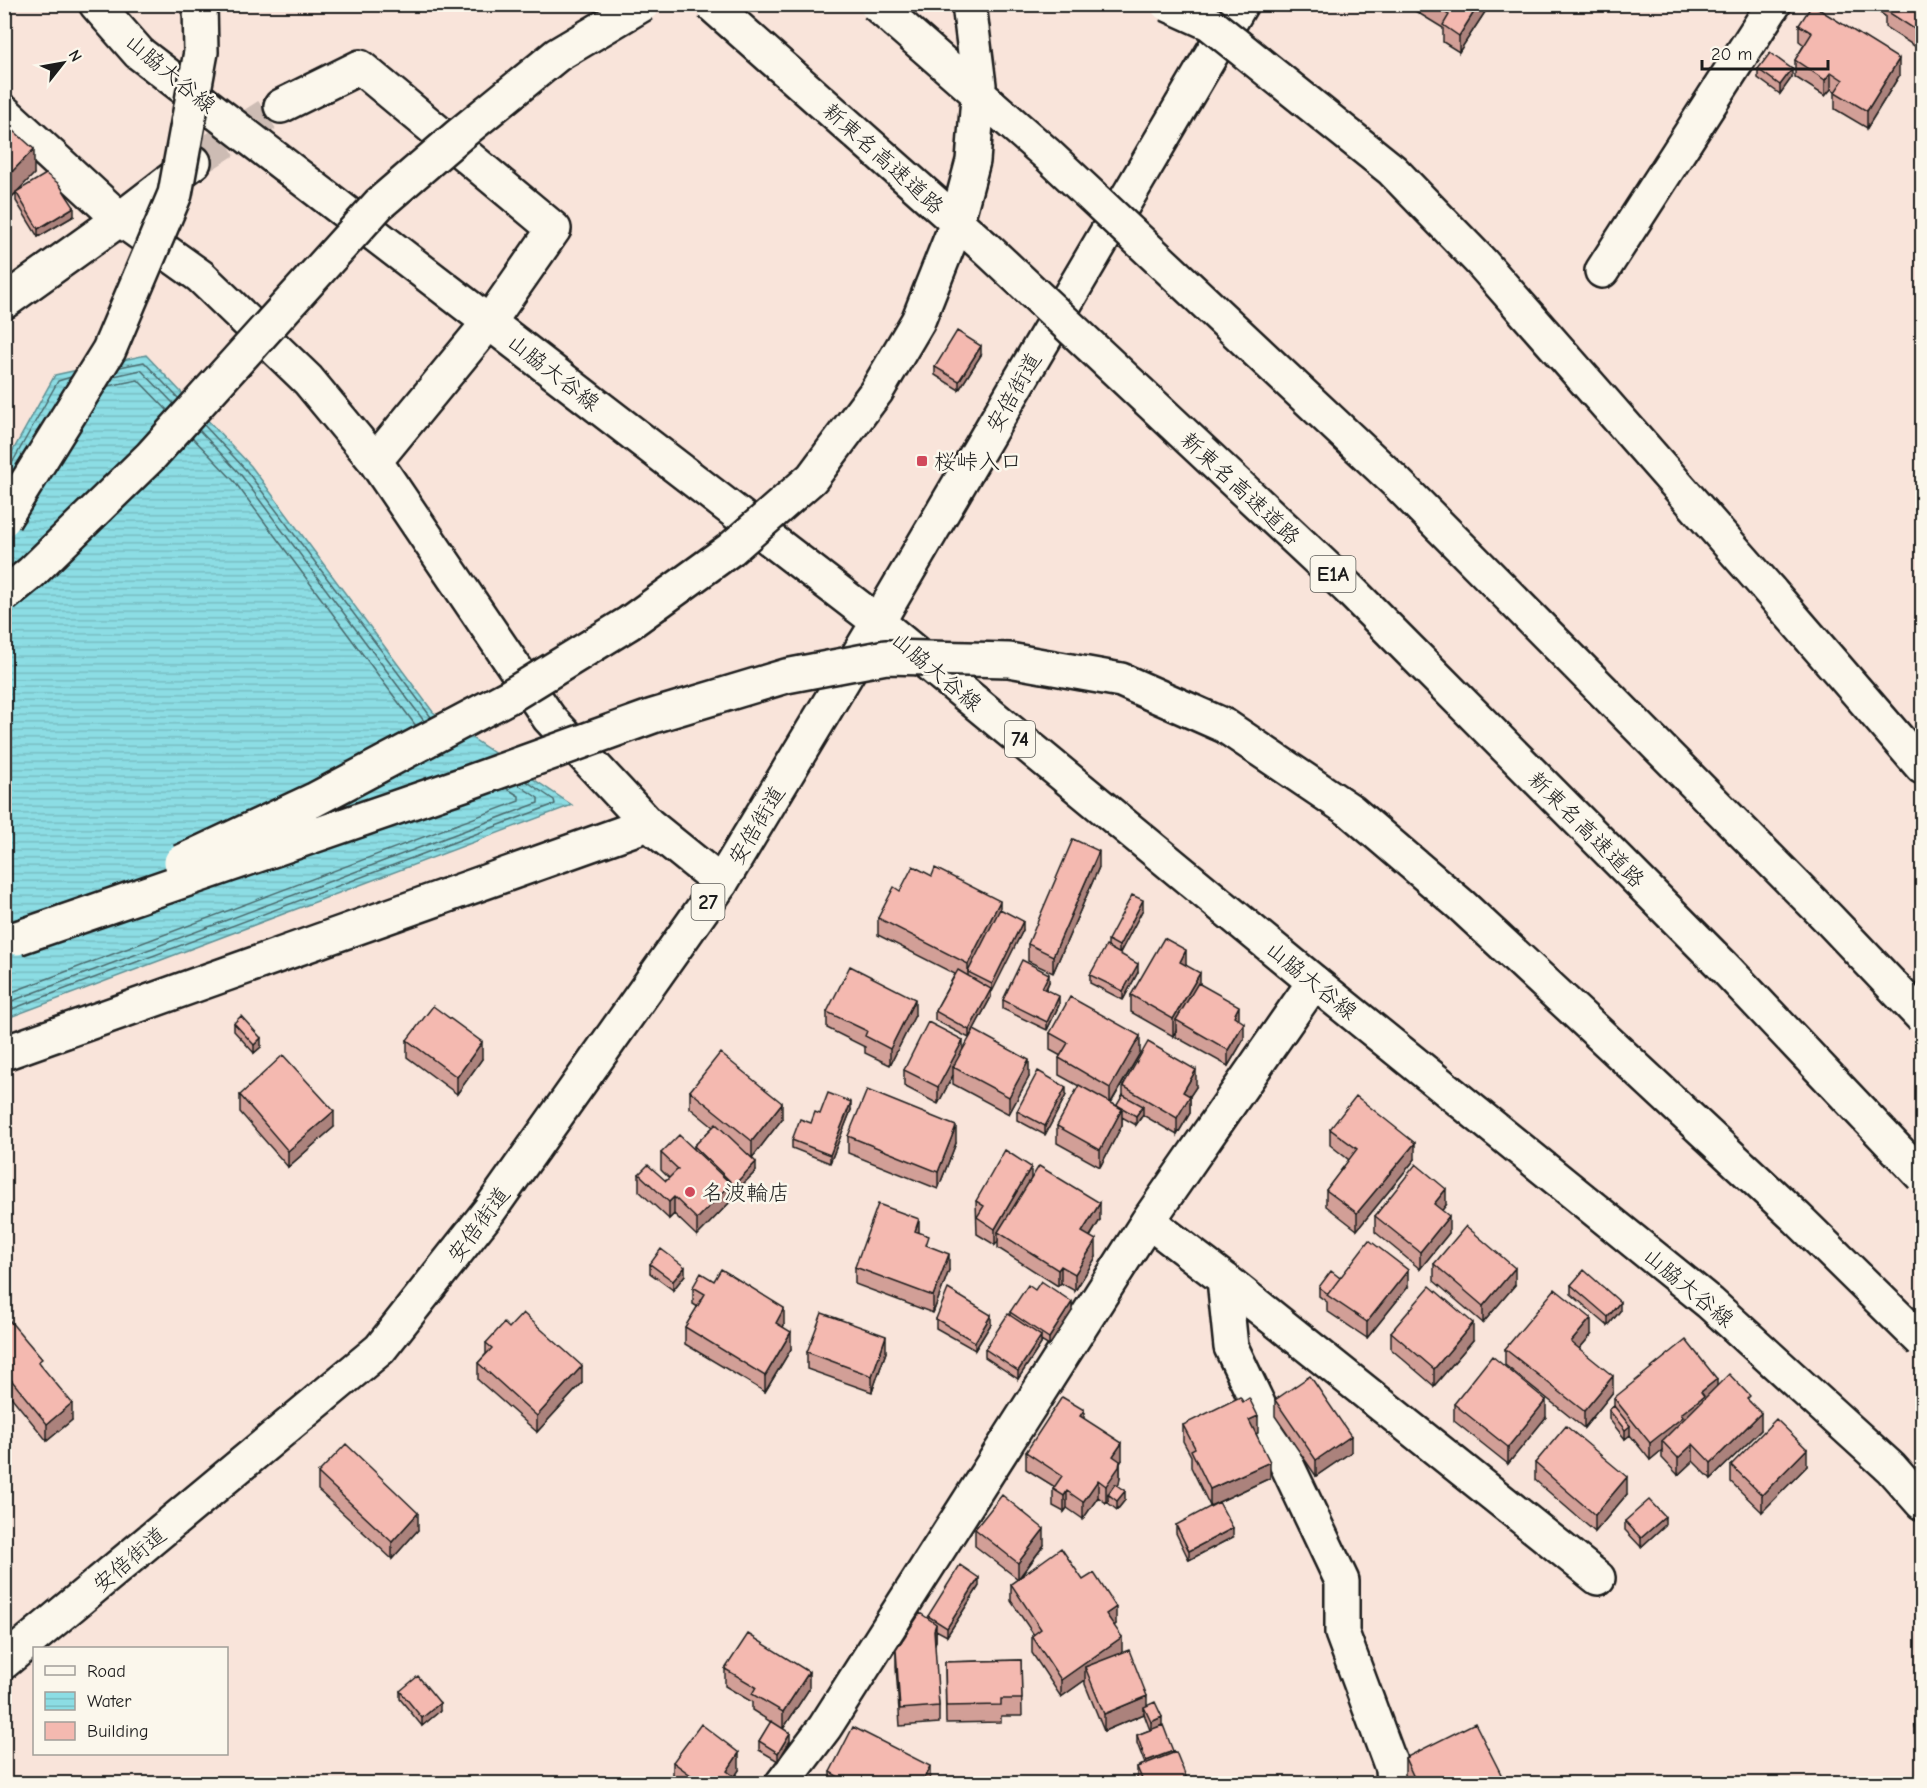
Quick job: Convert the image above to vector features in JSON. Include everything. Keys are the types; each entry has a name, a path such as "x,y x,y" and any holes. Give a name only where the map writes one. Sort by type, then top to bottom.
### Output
{"main road":[{"name":"山脇大谷線","path":"96,4 139,53 878,622 1314,982 1710,1303 1891,1468 1923,1503"},
{"path":"4,519 109,350 175,194 201,52 200,4"},
{"path":"4,595 31,573 151,456 379,204 459,135 557,56 643,4"},
{"name":"新東名高速道路","path":"711,4 987,249 1348,588 1726,969 1923,1176"},
{"path":"876,4 1048,155 1398,484 1923,1017"},
{"path":"11,940 314,800 510,696 639,616 731,549 812,478 876,392 918,321 955,228 973,160 979,85 969,4"},
{"path":"1167,4 1209,23 1392,170 1482,263 1923,767"},
{"name":"安倍街道","path":"4,1662 380,1349 489,1212 721,883 878,622 1241,4"},
{"path":"1602,271 1774,4"},
{"path":"280,106 360,67 554,229 490,321 375,461"},
{"path":"4,112 120,219 200,276 308,380 375,461 549,718 648,824 721,883"},
{"path":"4,302 120,219 198,159"},
{"path":"11,940 467,783 653,716 786,675 897,657 1009,660 1121,680 1225,726 1351,811 1461,905 1797,1218 1923,1341"},
{"path":"4,1053 648,824"},
{"path":"782,1784 825,1727 1148,1221 1314,982"},
{"path":"1148,1221 1598,1578"},
{"path":"1224,1279 1232,1347 1342,1581 1342,1633 1392,1768 1394,1784"}],"water":[{"path":"146,355 251,466 433,712 572,805 5,1019 5,465 55,375"}],"building":[{"path":"1432,4 1479,4 1459,36 1443,25 1449,15"},
{"path":"1889,4 1923,4 1922,34 1885,10"},
{"path":"1812,5 1899,59 1867,111 1835,92 1843,80 1831,72 1825,80 1795,60 1812,33 1799,25"},
{"path":"1770,53 1792,69 1780,85 1758,69"},
{"path":"4,122 34,149 4,180"},
{"path":"46,174 59,184 74,207 38,229 16,192"},
{"path":"957,331 981,346 959,381 935,367"},
{"path":"1073,839 1099,851 1053,956 1028,944"},
{"path":"913,866 932,876 935,868 1000,901 968,964 878,918 894,887 900,891"},
{"path":"1132,895 1143,900 1119,946 1108,940"},
{"path":"1000,909 1023,921 992,984 968,972"},
{"path":"1164,938 1186,950 1180,962 1200,973 1173,1019 1131,995"},
{"path":"1106,946 1138,964 1123,991 1090,975"},
{"path":"1022,960 1049,974 1042,988 1059,996 1047,1022 1003,1000"},
{"path":"850,966 915,999 890,1049 865,1036 867,1031 827,1012"},
{"path":"958,970 991,989 969,1030 935,1011"},
{"path":"1198,983 1239,1006 1234,1016 1244,1023 1228,1050 1176,1020"},
{"path":"1070,997 1140,1036 1110,1088 1059,1058 1068,1043 1050,1033"},
{"path":"433,1006 482,1042 457,1077 407,1040"},
{"path":"241,1016 261,1038 254,1045 234,1023"},
{"path":"928,1022 963,1040 938,1087 904,1070"},
{"path":"974,1030 1029,1060 1009,1097 953,1067"},
{"path":"1148,1042 1196,1070 1183,1092 1190,1096 1177,1118 1123,1086"},
{"path":"720,1053 782,1103 752,1141 690,1091"},
{"path":"283,1055 334,1111 288,1151 240,1095"},
{"path":"1038,1071 1066,1087 1045,1126 1017,1111"},
{"path":"1079,1085 1122,1109 1100,1150 1057,1126"},
{"path":"867,1090 956,1126 938,1172 848,1136"},
{"path":"828,1093 851,1102 830,1155 792,1140 800,1119 811,1123 815,1112 820,1114"},
{"path":"1123,1095 1143,1106 1136,1116 1117,1105"},
{"path":"1356,1096 1415,1143 1357,1213 1326,1190 1357,1149 1330,1129"},
{"path":"716,1124 756,1162 734,1185 694,1146"},
{"path":"679,1135 731,1184 697,1219 674,1197 669,1202 639,1174 648,1165 666,1181 678,1169 661,1153"},
{"path":"1005,1150 1031,1167 995,1229 977,1217 984,1206 976,1201"},
{"path":"1416,1164 1446,1189 1434,1204 1449,1216 1420,1252 1375,1216"},
{"path":"1039,1166 1100,1203 1082,1232 1096,1240 1075,1274 1061,1266 1058,1270 998,1232"},
{"path":"878,1204 919,1219 915,1231 929,1236 926,1245 949,1254 933,1296 855,1267"},
{"path":"1466,1226 1515,1268 1483,1306 1434,1264"},
{"path":"1369,1240 1408,1270 1367,1322 1327,1295"},
{"path":"661,1249 685,1267 673,1281 650,1264"},
{"path":"721,1269 784,1308 776,1323 791,1332 765,1376 685,1327 705,1294 693,1287 701,1273 714,1281"},
{"path":"1584,1270 1620,1302 1608,1317 1571,1285"},
{"path":"1331,1271 1340,1278 1328,1294 1319,1287"},
{"path":"1041,1281 1072,1302 1049,1338 1010,1312 1028,1285 1035,1290"},
{"path":"1430,1286 1473,1323 1434,1369 1391,1332"},
{"path":"948,1289 991,1315 975,1342 936,1319"},
{"path":"1555,1289 1591,1318 1571,1342 1613,1376 1584,1411 1505,1349"},
{"path":"523,1313 582,1366 537,1416 478,1363 492,1348 486,1343 504,1323 509,1328"},
{"path":"822,1313 886,1336 872,1376 807,1352"},
{"path":"4,1314 42,1359 38,1362 72,1403 47,1424 4,1371"},
{"path":"1008,1314 1041,1336 1018,1371 985,1349"},
{"path":"1686,1340 1717,1379 1701,1392 1704,1396 1681,1414 1683,1417 1650,1443 1614,1398"},
{"path":"1492,1356 1546,1400 1508,1447 1454,1404"},
{"path":"1729,1374 1750,1396 1747,1399 1761,1413 1711,1463 1693,1444 1678,1458 1662,1441"},
{"path":"1310,1376 1351,1436 1316,1460 1275,1400"},
{"path":"1062,1397 1084,1410 1080,1416 1122,1443 1113,1456 1120,1461 1119,1467 1106,1486 1098,1480 1083,1502 1067,1491 1064,1496 1053,1489 1062,1476 1026,1452"},
{"path":"1240,1397 1243,1402 1249,1398 1258,1416 1249,1420 1270,1462 1210,1489 1191,1450 1195,1448 1183,1425"},
{"path":"1614,1406 1630,1426 1625,1430 1609,1410"},
{"path":"1776,1419 1807,1449 1762,1495 1731,1465"},
{"path":"1566,1426 1627,1477 1595,1515 1535,1463"},
{"path":"346,1444 418,1513 392,1542 318,1473"},
{"path":"1115,1484 1125,1491 1117,1501 1108,1494"},
{"path":"1002,1495 1044,1529 1018,1563 975,1529"},
{"path":"1649,1500 1665,1517 1641,1538 1625,1521"},
{"path":"1219,1502 1233,1528 1189,1551 1176,1525"},
{"path":"1061,1548 1083,1580 1094,1573 1116,1607 1106,1614 1122,1637 1061,1680 1032,1636 1041,1629 1011,1584"},
{"path":"960,1565 979,1578 947,1628 928,1616"},
{"path":"920,1613 936,1624 934,1630 939,1706 900,1709 896,1650"},
{"path":"748,1634 809,1672 783,1712 752,1694 756,1687 725,1669"},
{"path":"1129,1650 1147,1696 1104,1714 1085,1667"},
{"path":"1021,1660 1022,1699 1001,1699 1001,1705 946,1706 945,1662"},
{"path":"418,1676 440,1703 422,1718 400,1691"},
{"path":"1155,1702 1162,1717 1151,1722 1144,1707"},
{"path":"1923,1706 1923,1723 1915,1710"},
{"path":"771,1721 790,1733 778,1753 759,1741"},
{"path":"1475,1723 1506,1784 1417,1784 1405,1758"},
{"path":"701,1724 739,1753 727,1771 736,1778 732,1784 703,1784 673,1762"},
{"path":"1163,1725 1173,1751 1146,1761 1137,1735"},
{"path":"853,1727 930,1766 921,1784 851,1784 830,1772"},
{"path":"1176,1752 1189,1784 1144,1784 1137,1767"}],"tunnel":[{"path":"198,159 281,106"}],"place":[{"name":"桜峠入口","path":"922,461"},
{"name":"名波輪店","path":"690,1192"}]}
